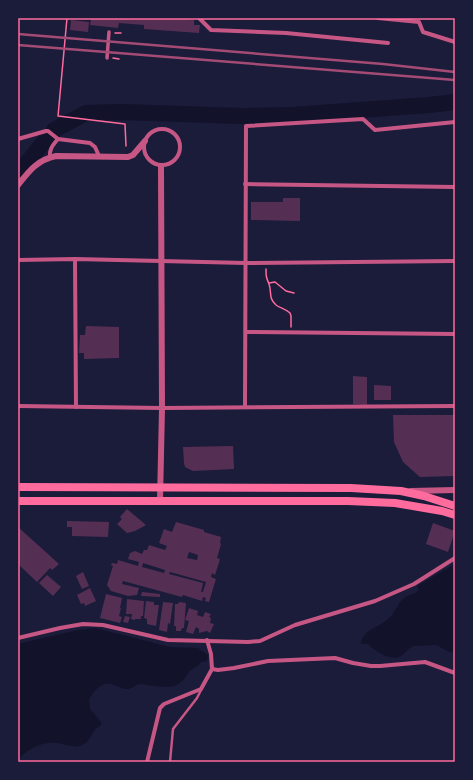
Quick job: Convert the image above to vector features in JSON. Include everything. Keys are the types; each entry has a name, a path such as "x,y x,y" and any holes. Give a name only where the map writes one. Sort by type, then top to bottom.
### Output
{"highway":[{"path":"18,488 351,488 401,491 424,496 455,506"},
{"path":"18,501 348,500 395,502 455,515"}],"street":[{"path":"199,18 211,30 286,33 388,43"},
{"path":"378,18 419,22 423,32 455,42"},
{"path":"107,58 109,32"},
{"path":"245,407 246,126 363,119 375,130 455,122"},
{"path":"162,129 168,130 176,136 180,145 180,150 178,156 171,163 161,166 156,165 147,158 144,149 145,142 148,135 152,131 162,129"},
{"path":"18,139 48,131 58,139 90,143 95,147 99,156"},
{"path":"50,157 49,153 51,148 58,139"},
{"path":"18,185 32,168 50,157 128,157 133,155 145,142"},
{"path":"160,501 162,408 161,166"},
{"path":"245,184 455,186"},
{"path":"76,259 76,407"},
{"path":"18,260 76,259 246,263 455,261"},
{"path":"246,332 455,334"},
{"path":"18,406 162,408 455,406"},
{"path":"401,491 455,490"},
{"path":"18,638 83,624 103,625 168,640 260,641 296,625 376,601 414,584 455,558"},
{"path":"147,762 160,708 164,704 201,689 212,669 211,654 207,640"},
{"path":"212,669 218,670 234,668 268,661 335,658 370,666 425,662 455,672"}],"lane":[{"path":"170,762 173,729 197,698 201,689"}],"path":[{"path":"67,18 58,116 125,124 126,146"},
{"path":"266,263 266,277 269,283 270,296 272,301 278,306 290,312 291,333"},
{"path":"269,283 275,282 286,291 294,293"}],"shaded area":[{"path":"455,564 455,652 449,652 435,645 413,646 401,656 393,658 383,655 368,644 361,643 365,634 390,617 403,599 419,590 417,586"},
{"path":"95,628 170,647 198,648 208,655 207,661 201,662 191,670 184,680 177,685 162,687 141,684 132,688 123,689 116,685 102,685 96,689 89,699 90,709 101,722 101,725 95,730 86,743 76,747 57,743 46,743 30,749 18,760 18,644 78,630"}],"building":[{"path":"91,18 177,18 194,20 194,25 200,25 199,33 144,29 144,25 119,23 118,28 90,25"},
{"path":"71,20 89,22 88,32 70,30"},
{"path":"283,198 300,198 300,221 251,220 251,202 283,202"},
{"path":"86,326 119,327 119,358 84,359 84,353 79,353 80,335 85,335"},
{"path":"353,376 367,377 367,405 353,404"},
{"path":"374,385 391,386 391,400 374,400"},
{"path":"393,415 455,415 455,476 420,477 403,462 394,442"},
{"path":"233,446 234,469 193,471 185,467 183,447"},
{"path":"127,509 146,525 135,531 127,533 117,524 122,519 120,517"},
{"path":"67,521 109,522 108,537 72,536 72,527 67,527"},
{"path":"176,522 204,530 204,532 221,537 221,544 217,558 220,559 215,575 212,573 211,577 216,579 209,602 205,601 206,598 203,597 202,601 183,595 182,597 123,581 122,584 139,588 137,595 128,596 111,591 107,585 113,566 111,565 112,563 117,564 118,560 138,566 139,562 128,559 130,553 135,551 142,554 144,550 147,550 149,545 165,550 167,546 159,543 164,529 172,532","holes":["189,552 198,555 197,560 187,558","143,563 165,570 164,573 142,567","170,572 206,582 203,592 201,592 203,583 169,574"]},
{"path":"433,523 455,531 448,552 426,544"},
{"path":"18,527 59,564 52,570 50,568 37,582 18,564"},
{"path":"83,572 89,586 82,589 76,576"},
{"path":"47,575 61,587 53,596 39,583"},
{"path":"90,588 96,601 85,606 84,603 81,604 77,595"},
{"path":"142,592 160,594 160,597 141,596"},
{"path":"106,594 122,598 119,616 122,617 120,623 100,618"},
{"path":"127,599 144,601 143,616 141,616 141,619 131,619 132,614 126,614"},
{"path":"146,601 154,602 154,605 159,605 156,626 147,624 147,619 144,618"},
{"path":"163,602 173,603 170,624 168,623 167,632 159,630"},
{"path":"179,602 186,603 184,628 182,628 181,631 176,631 176,626 174,626 175,604 178,604"},
{"path":"189,608 198,611 197,615 203,617 205,612 211,614 209,617 211,618 210,623 214,624 210,633 207,631 199,633 199,629 196,627 193,634 186,632 189,621 185,620"},
{"path":"125,616 130,617 128,623 123,622"}],"waterway":[{"path":"54,130 86,113 121,112 243,116 293,115 455,102"},
{"path":"18,174 47,138"}],"railway":[{"path":"18,34 383,64 455,72"},
{"path":"18,45 455,80"}]}
